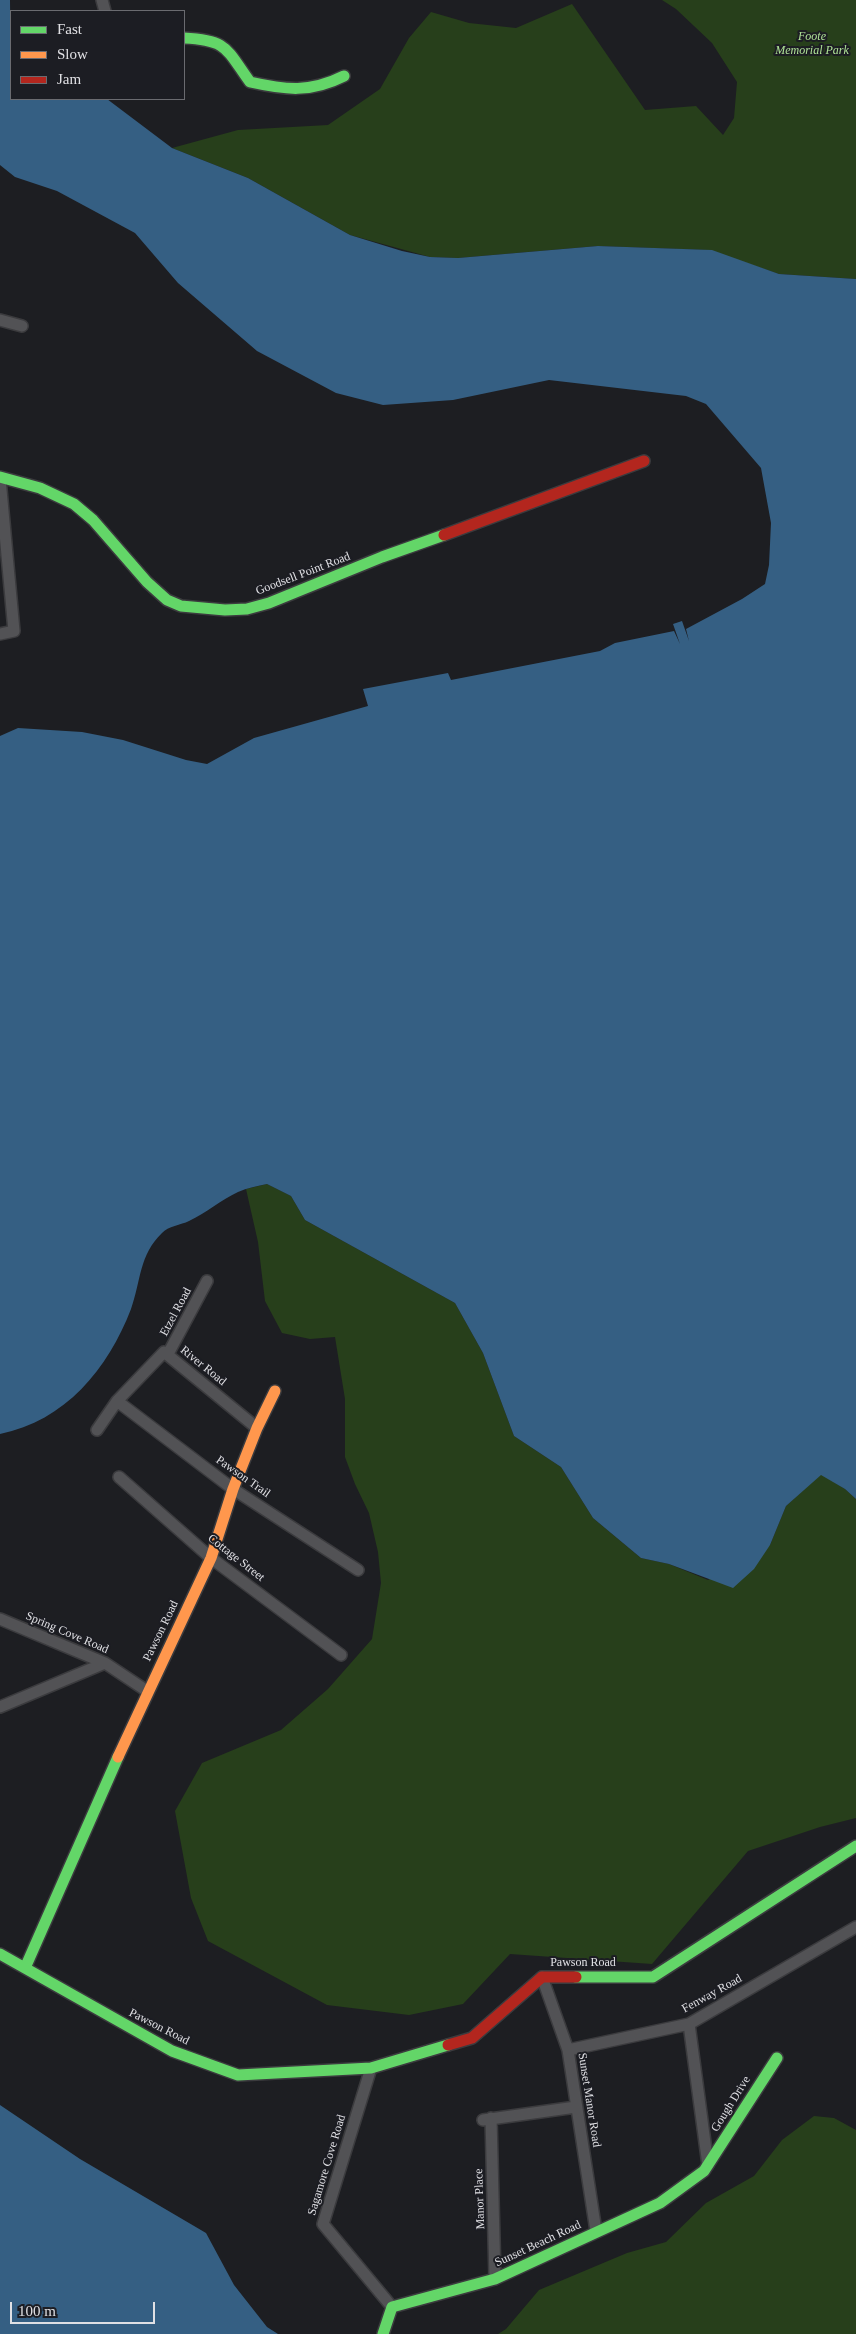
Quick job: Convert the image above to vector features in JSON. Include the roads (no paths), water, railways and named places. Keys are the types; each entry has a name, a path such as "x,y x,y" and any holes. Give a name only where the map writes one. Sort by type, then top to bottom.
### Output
{"street":[{"path":"185,38 206,39 223,45 250,82 268,86 303,89 324,86 344,76"},
{"path":"0,320 22,326"},
{"name":"Goodsell Point Road","path":"0,478 40,488 74,504 93,520 146,582 167,600 182,606 224,610 247,609 269,603 382,557 522,508 644,461"},
{"path":"0,478 14,631 0,634"},
{"name":"Etzel Road","path":"168,1354 207,1281"},
{"name":"River Road","path":"97,1430 117,1401 164,1352 258,1428"},
{"name":"Pawson Road","path":"275,1391 233,1489 211,1558 147,1691 25,1968 172,2051 238,2075 371,2068 472,2038 542,1977 653,1977 856,1846"},
{"name":"Pawson Trail","path":"117,1401 233,1489 358,1570"},
{"name":"Cottage Street","path":"119,1477 211,1558 341,1655"},
{"name":"Spring Cove Road","path":"0,1619 105,1663 147,1691"},
{"path":"0,1707 105,1663"},
{"name":"Fenway Road","path":"568,2050 689,2024 856,1927"},
{"path":"0,1954 25,1968"},
{"name":"Sunset Manor Road","path":"542,1977 568,2050 596,2231"},
{"path":"689,2024 708,2165"},
{"name":"Gough Drive","path":"708,2165 776,2058"},
{"name":"Sagamore Cove Road","path":"371,2068 323,2224 392,2307"},
{"name":"Manor Place","path":"496,2279 487,2119 576,2107"},
{"name":"Sunset Beach Road","path":"392,2307 496,2279 596,2231 660,2203 704,2171 708,2165"},
{"path":"383,2334 392,2307"}],"water":[{"path":"0,0 10,0 10,100 108,100 172,148 248,178 350,235 402,251 430,257 458,258 598,246 712,250 779,274 856,279 856,1499 845,1489 821,1475 786,1506 770,1545 754,1569 733,1588 669,1564 641,1558 593,1518 561,1467 514,1436 483,1353 455,1303 305,1220 291,1196 267,1184 238,1192 195,1218 162,1233 154,1241 145,1259 131,1309 121,1331 97,1371 64,1405 45,1417 23,1427 0,1434 0,736 18,728 82,732 123,740 186,760 207,764 254,738 368,706 363,689 448,673 451,680 600,651 615,643 674,631 680,644 673,624 682,621 689,641 686,629 742,599 765,584 769,565 771,523 761,468 706,404 686,396 549,380 453,400 383,405 336,393 257,351 178,283 135,233 57,191 15,177 0,165"},
{"path":"0,2105 80,2159 206,2233 234,2285 267,2327 278,2334 0,2334"}],"park label":[{"name":"Foote Memorial Park","path":"812,44"}]}
